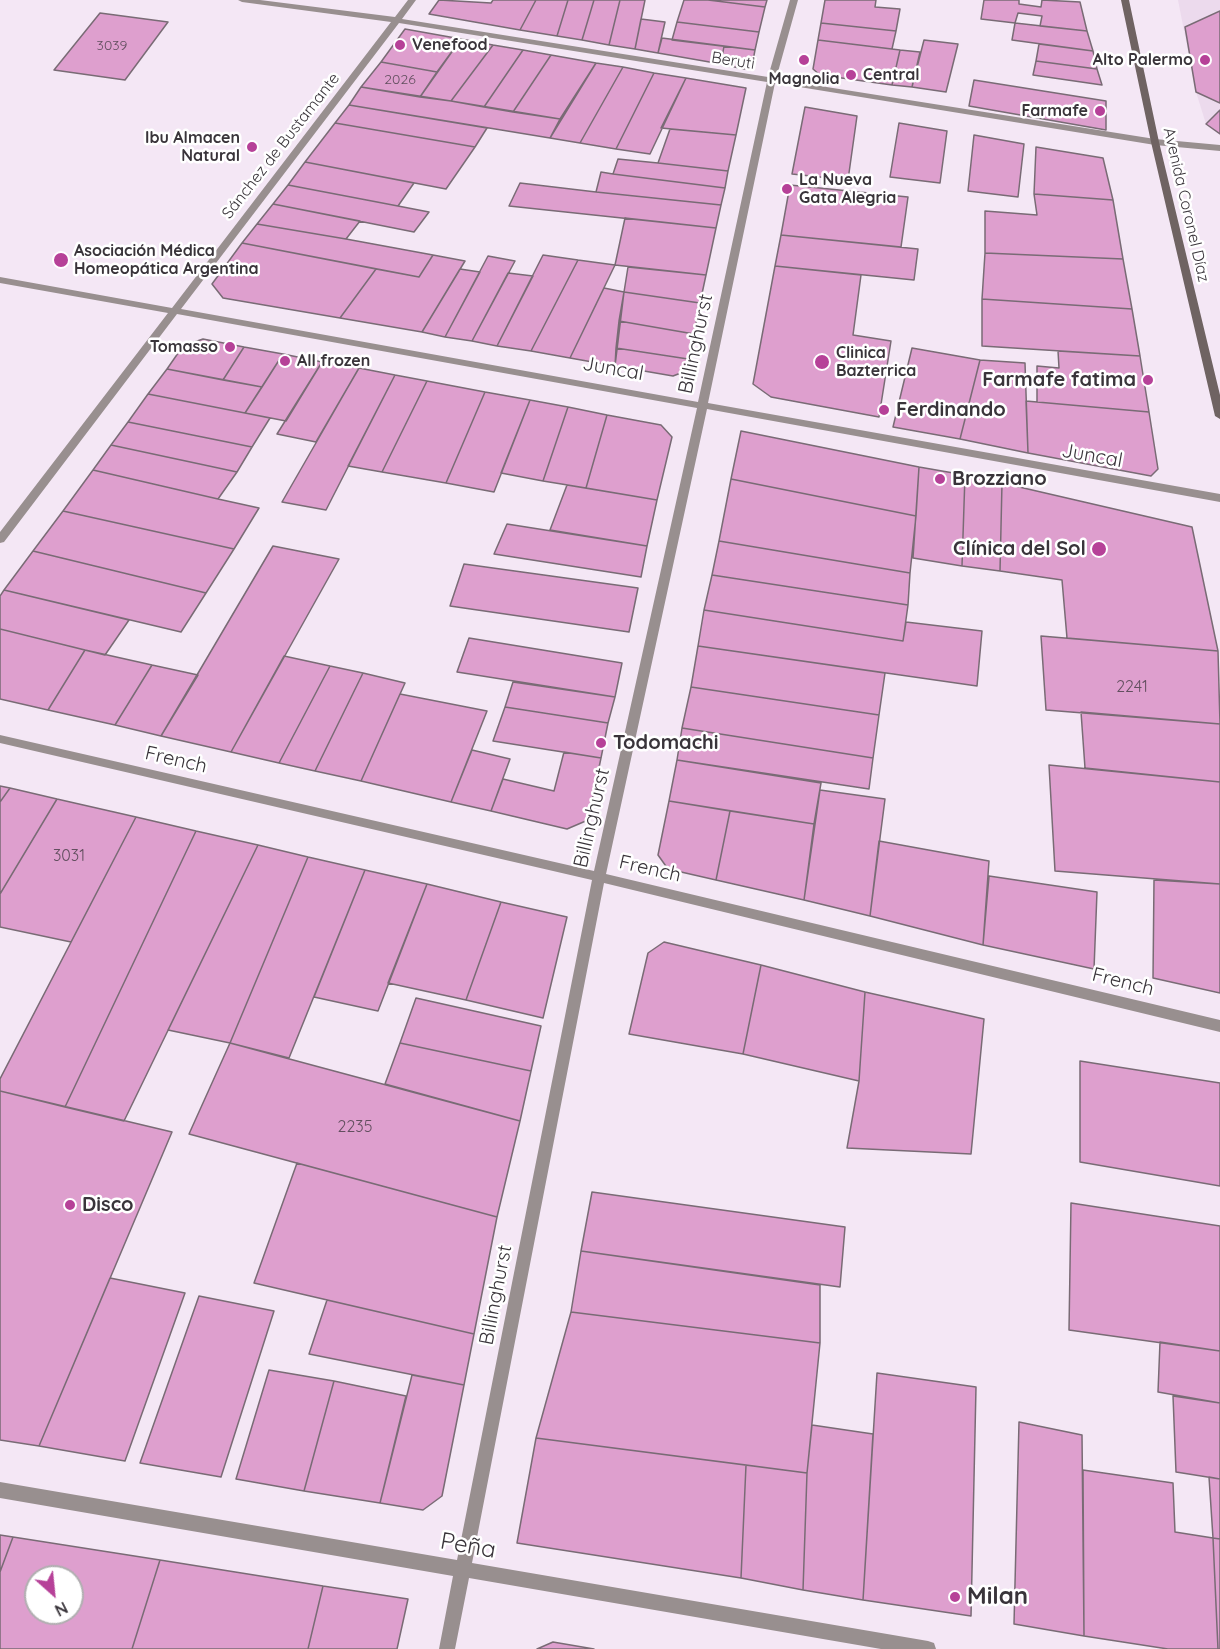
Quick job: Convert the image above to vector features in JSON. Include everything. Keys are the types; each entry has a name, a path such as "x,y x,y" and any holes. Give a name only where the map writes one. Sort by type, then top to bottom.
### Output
{"main road":[{"name":"Avenida Coronel Díaz","path":"1125,0 1155,142 1220,416"}],"street":[{"name":"Beruti","path":"242,0 396,20 1155,142 1220,148"},
{"name":"Sánchez de Bustamante","path":"0,539 412,0"},
{"name":"Billinghurst","path":"447,1649 599,876 704,404 771,82 794,0"},
{"name":"Juncal","path":"0,280 1220,498"},
{"name":"French","path":"0,739 599,876 1220,1026"},
{"name":"Peña","path":"0,1490 928,1649"}],"shaded area":[{"name":"Alto Palermo","path":"1178,0 1220,0 1220,134 1206,124 1196,92"}],"building":[{"path":"439,0 491,3 493,0 536,0 520,30 429,14"},
{"path":"536,0 568,0 557,36 520,30"},
{"path":"568,0 594,0 582,40 557,36"},
{"path":"594,0 620,0 609,45 582,40"},
{"path":"620,0 645,0 635,49 609,45"},
{"path":"684,0 708,0 765,7 759,32 677,22"},
{"path":"708,0 767,0 765,7"},
{"path":"825,0 876,0 875,7 900,9 896,31 821,23"},
{"path":"984,0 1019,0 1019,4 1041,7 1042,0 1080,2 1087,31 1040,26 1042,16 1018,13 1015,23 981,19"},
{"name":"Alto Palermo","path":"1220,11 1220,103 1196,92 1185,27"},
{"path":"100,13 168,22 125,80 54,70"},
{"path":"641,19 665,22 658,53 635,49"},
{"path":"677,22 759,32 755,50 672,40"},
{"path":"821,23 896,31 892,49 818,40"},
{"path":"1015,23 1087,31 1093,51 1012,40"},
{"path":"405,29 461,39 437,72 381,62"},
{"path":"662,38 724,46 721,64 658,53"},
{"path":"461,39 493,45 451,101 420,97"},
{"path":"818,40 900,50 892,85 820,75 813,69"},
{"path":"924,40 958,44 946,92 912,87"},
{"path":"1039,44 1093,51 1097,69 1036,61"},
{"path":"493,45 523,50 484,107 451,101"},
{"path":"724,46 755,50 752,66 744,69 721,64"},
{"path":"523,50 551,55 513,112 484,107"},
{"path":"900,50 920,52 912,87 892,85"},
{"path":"551,55 596,63 560,119 513,112"},
{"path":"1036,61 1097,69 1102,85 1033,75"},
{"path":"381,62 437,72 420,97 361,87"},
{"path":"596,63 623,67 580,143 550,138"},
{"path":"623,67 654,73 616,149 580,143"},
{"path":"654,73 686,78 650,154 616,149"},
{"path":"686,78 746,88 736,135 661,128"},
{"path":"974,80 1106,101 1106,130 969,106"},
{"path":"361,87 560,119 550,138 349,105"},
{"path":"349,105 487,128 475,147 335,123"},
{"path":"805,107 857,116 848,180 792,174"},
{"name":"Alto Palermo","path":"1220,110 1220,134 1206,124"},
{"path":"335,123 475,147 446,189 305,162"},
{"path":"899,123 947,131 940,183 890,177"},
{"path":"670,129 736,135 728,171 658,163"},
{"path":"974,135 1024,144 1018,197 968,191"},
{"path":"1036,147 1103,158 1113,200 1034,194"},
{"path":"618,159 728,171 725,188 613,174"},
{"path":"305,162 414,183 398,206 288,185"},
{"path":"601,172 725,188 721,205 596,192"},
{"path":"520,183 721,205 716,228 509,206"},
{"path":"288,185 429,212 414,232 273,204"},
{"path":"790,185 908,197 901,247 781,235"},
{"path":"1034,194 1113,200 1123,259 985,253 985,211 1037,215"},
{"path":"273,204 360,221 346,239 257,224"},
{"path":"625,218 716,228 706,275 615,265"},
{"path":"257,224 433,255 419,277 242,243"},
{"path":"781,235 918,249 914,280 775,266"},
{"path":"242,243 376,269 340,318 223,298 212,284"},
{"path":"985,253 1123,259 1132,309 982,299"},
{"path":"433,255 465,261 422,332 340,318 376,269 419,277"},
{"path":"543,255 578,260 531,351 497,346"},
{"path":"488,256 515,261 472,341 445,337"},
{"path":"578,260 615,265 570,358 531,351"},
{"name":"Clinica Bazterrica","path":"775,266 861,275 853,335 891,341 879,417 771,397 753,384"},
{"path":"628,267 706,275 700,303 624,292"},
{"path":"460,269 480,272 445,337 422,332"},
{"path":"508,273 533,276 497,346 472,341"},
{"path":"604,288 624,292 615,366 570,358"},
{"path":"624,292 700,303 694,334 619,321"},
{"path":"982,299 1132,309 1140,356 982,346"},
{"path":"619,321 694,334 688,359 616,348"},
{"path":"203,339 244,347 223,380 167,369 183,346"},
{"path":"244,347 283,354 262,387 223,380"},
{"path":"616,348 688,359 686,371 673,376 615,366"},
{"path":"912,348 980,360 960,439 893,427"},
{"path":"1058,351 1140,356 1149,412 1037,402 1037,366 1059,368"},
{"path":"283,354 322,362 286,421 245,413"},
{"path":"980,360 1025,363 1028,453 960,439"},
{"path":"322,362 359,368 316,442 277,434"},
{"path":"359,368 395,375 326,510 282,502"},
{"path":"167,369 262,387 245,413 148,394"},
{"path":"395,375 427,381 382,472 348,466"},
{"path":"427,381 485,392 446,483 382,472"},
{"path":"485,392 530,400 494,492 446,483"},
{"path":"148,394 270,418 252,447 128,422"},
{"path":"530,400 568,407 543,481 501,473"},
{"path":"1026,401 1149,412 1158,469 1151,476 1028,453"},
{"path":"568,407 607,415 586,488 543,481"},
{"path":"607,415 661,425 672,437 657,500 586,488"},
{"path":"128,422 252,447 237,472 111,445"},
{"path":"741,431 919,467 916,516 731,479"},
{"path":"111,445 237,472 218,499 93,470"},
{"path":"919,467 965,475 962,566 913,558"},
{"path":"93,470 259,508 234,549 63,511"},
{"path":"965,475 1002,483 1000,571 962,566"},
{"path":"731,479 916,516 910,573 719,541"},
{"name":"Clínica del Sol","path":"1002,483 1192,527 1218,651 1067,638 1062,580 1000,571"},
{"path":"567,485 657,500 647,546 550,530"},
{"path":"63,511 234,549 206,593 33,551"},
{"path":"507,524 647,546 641,577 494,554"},
{"path":"719,541 910,573 908,605 712,575"},
{"path":"273,546 339,559 231,752 161,736"},
{"path":"33,551 206,593 181,632 4,590"},
{"path":"464,564 638,588 629,632 450,606"},
{"path":"712,575 908,605 903,641 704,610"},
{"path":"4,590 129,620 105,655 0,629 0,596"},
{"path":"704,610 903,641 906,622 982,631 977,686 698,646"},
{"path":"0,629 85,650 48,710 0,699"},
{"path":"1041,636 1218,651 1220,724 1046,710"},
{"path":"469,638 622,663 615,697 457,672"},
{"path":"698,646 885,673 879,715 691,687"},
{"path":"85,650 152,665 115,725 48,710"},
{"path":"284,656 330,666 279,763 231,752"},
{"path":"152,665 198,675 161,736 115,725"},
{"path":"330,666 363,673 315,771 279,763"},
{"path":"363,673 405,683 361,781 315,771"},
{"path":"513,682 615,697 608,723 505,707"},
{"path":"691,687 879,715 873,758 682,728"},
{"path":"400,694 487,711 451,802 361,781"},
{"path":"505,707 608,723 601,758 493,741"},
{"path":"1081,712 1220,724 1220,782 1085,768"},
{"path":"682,728 873,758 869,789 677,760"},
{"path":"472,750 510,759 491,811 451,802"},
{"path":"564,752 601,758 588,820 567,829 491,811 503,779 554,791"},
{"path":"677,760 821,783 814,824 669,801"},
{"path":"1049,765 1220,782 1220,884 1055,871"},
{"path":"0,786 10,788 0,802"},
{"path":"10,788 57,799 0,894 0,802"},
{"path":"820,790 885,799 870,916 804,900"},
{"path":"57,799 136,817 71,942 0,927 0,894"},
{"path":"669,801 730,811 716,880 668,869 658,855"},
{"path":"730,811 814,824 804,900 716,880"},
{"path":"136,817 196,831 65,1107 0,1091 0,1079"},
{"path":"196,831 258,845 124,1121 65,1107"},
{"path":"879,841 989,861 983,945 870,916"},
{"path":"258,845 308,857 230,1043 168,1030"},
{"path":"308,857 365,870 289,1058 230,1043"},
{"path":"365,870 427,884 378,1011 314,997"},
{"path":"989,876 1097,892 1094,969 983,945"},
{"path":"1154,880 1220,884 1220,993 1153,978"},
{"path":"427,884 501,902 466,1000 388,983"},
{"path":"501,902 567,917 543,1018 466,1000"},
{"path":"664,942 761,965 743,1054 629,1034 648,953"},
{"path":"761,965 865,992 859,1081 743,1054"},
{"path":"865,992 984,1019 971,1154 847,1148 859,1081"},
{"path":"416,998 541,1026 531,1071 400,1043"},
{"path":"230,1043 520,1121 497,1217 189,1134"},
{"path":"400,1043 531,1071 520,1121 385,1084"},
{"path":"1080,1061 1220,1083 1220,1186 1080,1162"},
{"name":"Disco","path":"0,1091 172,1132 39,1446 0,1440"},
{"path":"297,1163 497,1217 474,1334 254,1283"},
{"path":"592,1192 845,1227 840,1287 581,1251"},
{"path":"1071,1203 1220,1226 1220,1351 1069,1330"},
{"path":"581,1251 820,1285 820,1343 571,1312"},
{"path":"110,1278 185,1293 125,1461 39,1446"},
{"path":"199,1296 274,1311 221,1477 140,1463"},
{"path":"327,1300 474,1334 464,1385 309,1354"},
{"path":"571,1312 820,1343 807,1473 536,1438"},
{"path":"1160,1342 1220,1351 1220,1403 1158,1392"},
{"path":"269,1370 334,1381 304,1491 236,1479"},
{"path":"877,1373 976,1387 971,1616 863,1600"},
{"path":"412,1375 464,1385 442,1496 423,1510 380,1503"},
{"path":"334,1381 406,1396 380,1503 304,1491"},
{"path":"1173,1396 1220,1403 1220,1479 1176,1472"},
{"path":"1019,1422 1082,1435 1084,1636 1014,1624"},
{"path":"812,1425 873,1434 863,1600 803,1590 807,1473"},
{"path":"536,1438 746,1465 741,1578 517,1543"},
{"path":"746,1465 807,1473 803,1590 741,1578"},
{"path":"1083,1470 1173,1483 1175,1532 1213,1538 1218,1649 1168,1649 1084,1636"},
{"path":"1209,1477 1220,1479 1220,1539 1213,1538"},
{"path":"0,1535 13,1537 0,1572"},
{"path":"13,1537 160,1560 132,1649 0,1649 0,1572"},
{"path":"1213,1538 1220,1539 1220,1649 1218,1649"},
{"path":"160,1560 323,1586 308,1649 132,1649"},
{"path":"323,1586 408,1599 397,1649 308,1649"},
{"path":"553,1642 594,1649 537,1649"}],"place":[{"name":"Venefood","path":"400,45"},
{"name":"Magnolia","path":"804,60"},
{"name":"Alto Palermo","path":"1205,60"},
{"name":"Central","path":"851,75"},
{"name":"Farmafe","path":"1100,111"},
{"name":"Ibu Almacen Natural","path":"252,147"},
{"name":"La Nueva Gata Alegria","path":"787,189"},
{"name":"Asociación Médica Homeopática Argentina","path":"61,260"},
{"name":"Tomasso","path":"230,347"},
{"name":"All frozen","path":"285,361"},
{"name":"Clinica Bazterrica","path":"822,362"},
{"name":"Farmafe fatima","path":"1148,380"},
{"name":"Ferdinando","path":"884,410"},
{"name":"Brozziano","path":"940,479"},
{"name":"Clínica del Sol","path":"1099,549"},
{"name":"Todomachi","path":"601,743"},
{"name":"Disco","path":"70,1205"},
{"name":"Milan","path":"955,1597"}]}
